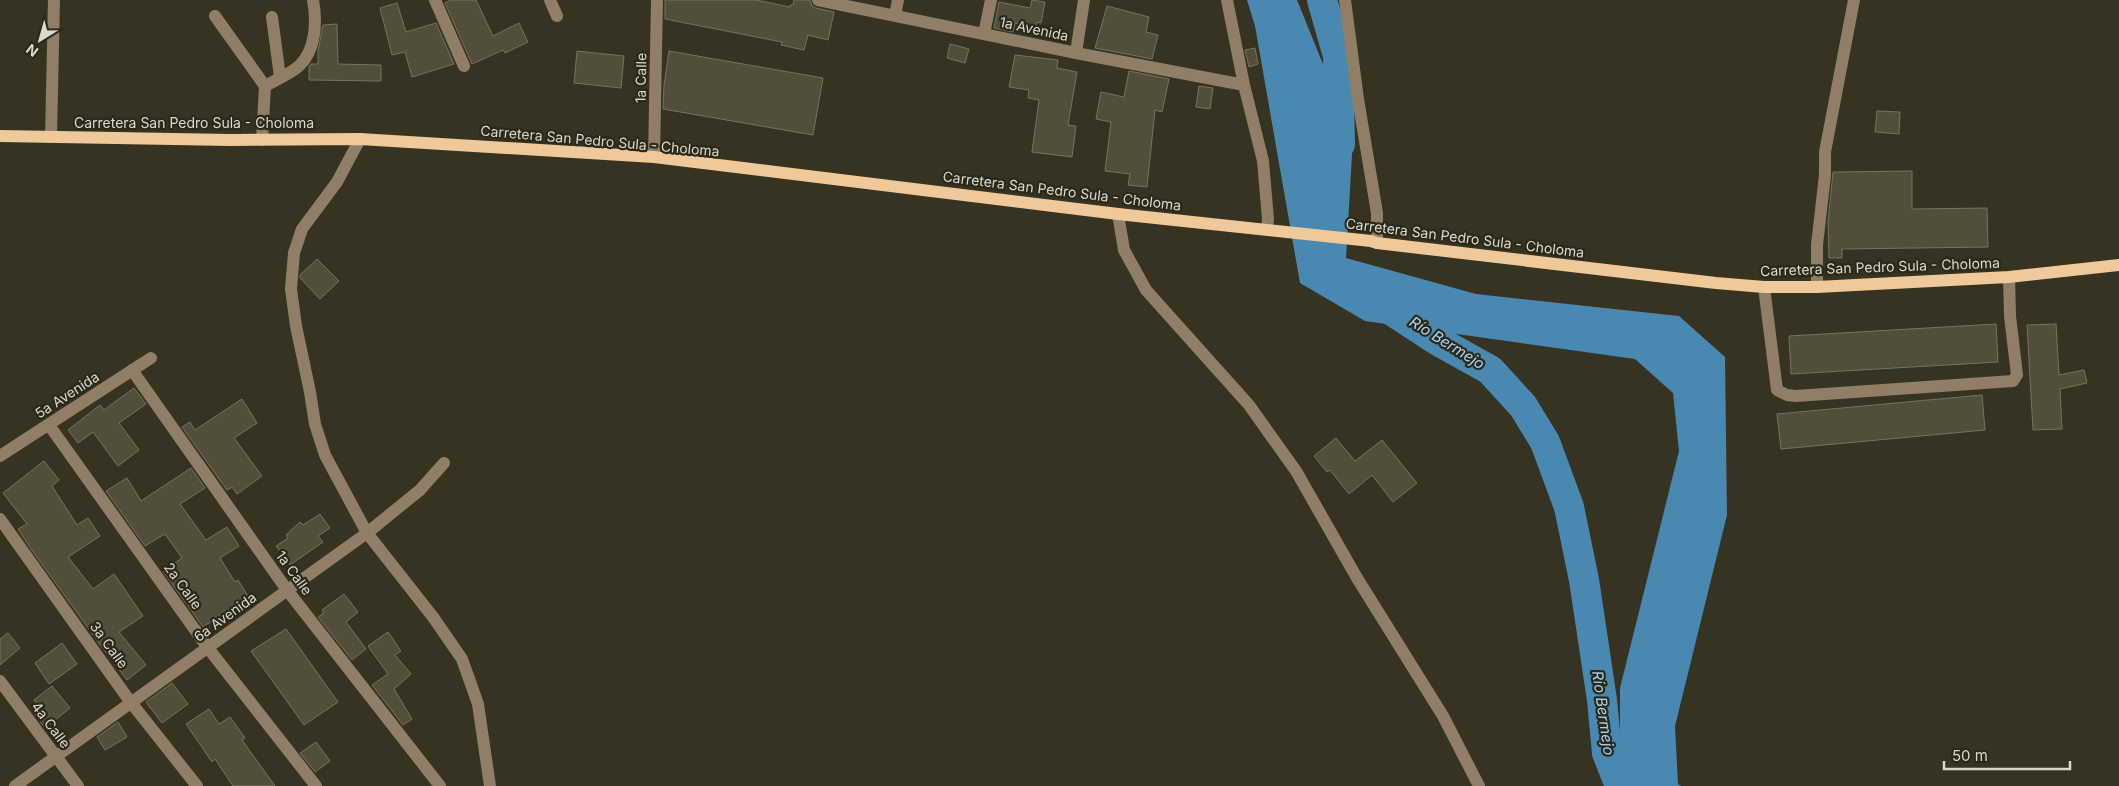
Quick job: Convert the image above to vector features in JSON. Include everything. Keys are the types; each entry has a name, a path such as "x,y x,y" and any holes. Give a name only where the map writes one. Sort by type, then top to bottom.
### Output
{"main road":[{"name":"Carretera San Pedro Sula - Choloma","path":"0,136 262,140 360,138 654,157 1118,214 1273,230 1716,283 1764,287 1817,287 2009,277 2119,266"}],"street":[{"path":"52,137 54,0"},
{"path":"265,86 298,67 308,56 313,40 315,13 313,0"},
{"path":"435,0 464,66"},
{"path":"550,0 557,16"},
{"name":"1a Avenida","path":"818,0 1244,85"},
{"path":"895,15 898,0"},
{"path":"984,34 991,0"},
{"path":"1076,53 1084,0"},
{"path":"1227,0 1244,85 1263,161 1268,219 1273,230"},
{"path":"1345,0 1358,99 1377,213 1374,242"},
{"path":"1817,287 1817,245 1825,175 1825,152 1854,0"},
{"name":"1a Calle","path":"654,157 658,1"},
{"path":"215,16 265,86 262,140"},
{"path":"272,17 280,77"},
{"path":"360,138 337,182 302,229 294,253 291,289 296,326 315,424 325,455 367,533 433,617 462,659 478,704 490,786"},
{"path":"1118,214 1124,250 1146,290 1249,405 1296,471 1362,586 1443,716 1479,786"},
{"path":"1764,287 1777,390 1787,395 1796,396 2013,381 2017,374 2010,316 2009,277"},
{"name":"5a Avenida","path":"0,456 151,358"},
{"name":"1a Calle","path":"132,370 287,590 440,786"},
{"name":"2a Calle","path":"48,425 208,648 316,786"},
{"name":"6a Avenida","path":"15,786 367,533 420,490 444,463"},
{"name":"3a Calle","path":"0,519 132,703 197,786"},
{"name":"4a Calle","path":"0,681 78,786"}],"water":[{"path":"1247,0 1297,0 1353,138 1346,258 1476,294 1679,316 1725,357 1727,515 1675,726 1678,784 1681,786 1627,786 1620,772 1620,688 1679,451 1673,393 1635,359 1365,321 1300,283 1255,26"}],"building":[{"path":"451,0 476,0 493,36 519,23 528,42 505,53 503,50 472,64 445,3"},
{"path":"665,0 756,0 790,7 790,5 793,5 794,0 810,0 812,6 816,8 834,12 828,40 808,35 804,50 781,45 782,42 665,19"},
{"path":"1032,0 1045,2 1041,23 1037,22 1035,28 1015,23 1013,32 994,28 999,2 1030,8"},
{"path":"397,3 406,32 436,23 454,64 412,77 405,52 392,55 380,8"},
{"path":"1107,6 1149,17 1146,32 1158,35 1152,59 1095,48"},
{"path":"337,24 338,64 381,65 381,81 309,80 309,67 311,64 318,64 318,51 323,25"},
{"path":"950,44 969,49 965,63 947,58"},
{"path":"1255,48 1258,64 1249,67 1245,50"},
{"path":"577,51 624,56 621,88 574,83"},
{"path":"669,51 823,78 813,135 663,109"},
{"path":"1015,55 1058,60 1057,68 1077,72 1068,125 1076,126 1072,157 1032,152 1039,100 1028,98 1029,90 1009,87"},
{"path":"1129,71 1169,79 1162,112 1155,110 1147,187 1128,185 1130,174 1105,171 1111,122 1096,119 1101,92 1124,97"},
{"path":"1199,86 1213,88 1210,109 1196,107"},
{"path":"1877,111 1900,112 1899,134 1875,132"},
{"path":"1912,171 1912,209 1987,208 1988,247 1842,249 1842,258 1829,258 1828,222 1833,172"},
{"path":"317,259 339,281 320,299 300,278 300,275"},
{"path":"1996,324 1998,362 1791,374 1789,336"},
{"path":"2056,324 2059,375 2084,370 2087,383 2060,389 2062,429 2033,430 2027,325"},
{"path":"134,388 146,404 119,423 139,450 118,466 93,432 78,443 68,430 100,405 104,410"},
{"path":"1982,395 1985,430 1781,449 1777,414"},
{"path":"242,399 257,423 234,438 262,476 237,494 232,487 227,490 182,427 190,422 195,430"},
{"path":"1336,438 1355,461 1382,440 1417,483 1393,502 1372,475 1349,494 1330,470 1327,472 1314,456"},
{"path":"44,461 59,480 52,486 77,525 88,518 100,536 68,557 93,589 114,574 143,616 119,632 146,665 127,680 31,549 18,529 27,524 3,493"},
{"path":"191,468 205,488 180,504 206,540 227,527 239,546 220,558 235,582 238,580 248,596 203,627 163,571 182,558 165,534 145,546 106,491 127,478 141,501"},
{"path":"320,514 330,528 318,536 323,542 290,565 276,546 288,538 286,535 300,522 303,525"},
{"path":"344,594 358,612 346,622 366,649 352,660 318,617 324,613 322,610"},
{"path":"286,629 338,702 304,725 251,651"},
{"path":"388,632 401,651 395,655 411,674 394,689 412,719 403,725 372,685 388,674 368,646"},
{"path":"8,633 20,648 0,665 0,639"},
{"path":"62,643 77,664 49,684 35,663"},
{"path":"172,683 188,704 162,723 146,702"},
{"path":"52,686 70,708 45,728 33,712 39,706 34,700"},
{"path":"209,709 219,724 230,717 245,738 242,740 275,786 233,786 215,759 212,762 186,724"},
{"path":"118,722 127,737 105,750 97,737"},
{"path":"316,742 330,761 315,772 300,753"}],"waterway":[{"name":"Río Bermejo","path":"1322,0 1338,56 1340,144"},
{"name":"Río Bermejo","path":"1386,307 1438,341 1490,370 1523,406 1545,442 1569,507 1584,580 1602,700 1607,753 1620,786"}]}
